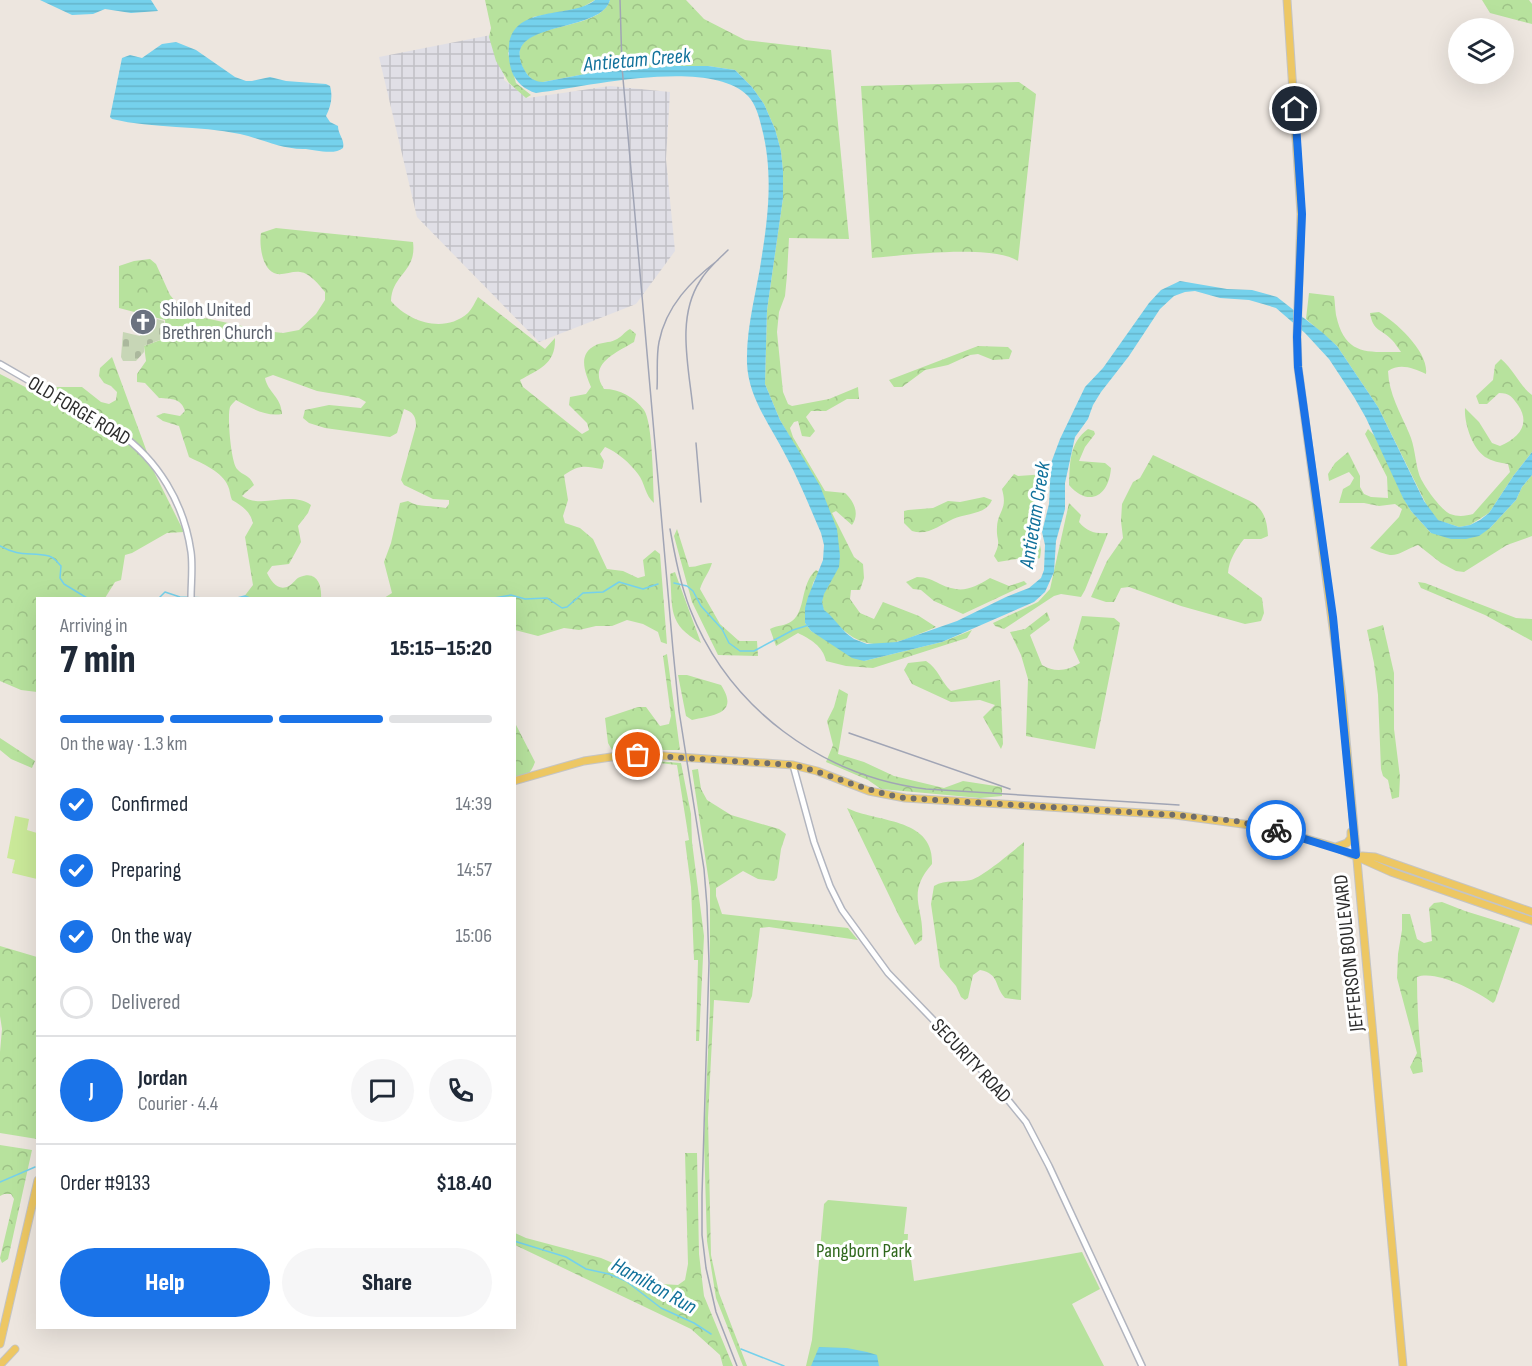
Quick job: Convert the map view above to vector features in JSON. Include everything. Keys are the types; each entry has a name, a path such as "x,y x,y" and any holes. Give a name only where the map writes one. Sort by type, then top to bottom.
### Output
{"main road":[{"name":"JEFFERSON BOULEVARD","path":"1287,0 1302,214 1297,337 1300,385 1334,628 1374,1036 1403,1366"},
{"path":"516,780 584,761 625,755 793,765 817,771 869,791 896,796 1204,817 1266,827 1335,847 1391,872"},
{"path":"1335,847 1347,843 1351,838 1352,808"},
{"path":"1356,855 1375,857 1532,912"},
{"path":"1360,893 1362,873 1366,868 1372,866 1532,921"},
{"path":"0,1344 36,1189"},
{"path":"0,1365 15,1349"}],"street":[{"name":"OLD FORGE ROAD","path":"0,364 118,432 132,442 154,465 172,492 189,540 192,562 191,596"},
{"name":"SECURITY ROAD","path":"793,765 814,842 830,886 842,910 888,973 995,1084 1026,1122 1045,1157 1142,1366"}],"shaded area":[{"path":"501,33 504,80 528,98 610,86 670,92 666,159 675,251 636,304 539,342 417,217 379,57"}],"green space":[{"path":"485,0 595,0 581,8 533,17 508,53 516,83 531,95 526,98 509,83 496,61 489,37 491,28"},
{"path":"610,0 686,0 704,19 745,40 831,50 849,239 789,238 785,296 779,312 777,332 783,392 788,404 792,406 829,399 858,387 859,399 847,399 826,411 811,411 806,417 815,431 810,437 802,436 798,421 794,422 790,428 825,491 845,493 855,508 856,516 852,525 836,511 832,513 854,557 863,564 864,578 860,590 851,590 850,599 860,613 874,619 883,602 919,616 936,627 898,642 874,644 850,635 828,615 822,606 825,592 840,556 795,446 780,420 765,384 767,310 783,198 783,171 775,129 764,104 752,87 735,70 708,66 606,70 543,82 533,80 522,67 521,47 529,38 591,18 603,11"},
{"path":"1482,0 1529,0 1532,4 1532,24 1514,18 1490,13"},
{"path":"1019,82 1036,94 1018,261 1006,256 969,252 872,258 861,86"},
{"path":"276,228 413,242 411,260 395,285 391,301 407,315 417,320 438,324 459,319 468,313 478,297 545,349 555,338 553,354 545,365 520,380 523,387 582,434 589,430 587,423 569,405 570,397 586,394 591,387 584,364 586,353 596,345 617,339 630,329 636,334 634,342 606,360 599,373 604,389 616,390 636,401 647,417 651,440 654,503 635,470 605,447 600,454 604,461 602,469 582,467 564,475 568,500 563,516 565,523 580,528 593,539 607,569 623,571 638,578 645,576 643,560 655,550 660,554 667,644 661,642 658,632 643,624 627,620 612,626 596,626 579,630 564,628 538,636 516,630 516,597 386,597 392,593 384,562 400,503 408,501 421,506 446,508 449,504 449,500 433,499 404,485 401,480 416,426 415,417 404,409 397,433 390,437 325,428 309,423 303,418 305,410 329,405 361,408 366,402 359,398 317,391 273,375 265,378 279,403 282,414 264,413 236,400 229,412 233,458 237,469 254,485 242,496 258,501 294,499 311,505 298,526 301,542 289,564 272,566 267,573 281,588 289,586 306,575 314,577 321,588 321,597 244,597 253,585 245,537 253,523 252,519 245,509 232,500 228,486 221,476 189,457 179,426 156,416 164,413 180,416 185,411 181,404 175,400 159,398 145,383 137,382 137,374 146,361 144,346 166,338 165,320 119,308 119,266 150,259 156,264 170,295 186,314 266,331 283,333 299,330 316,314 325,300 325,292 304,273 277,274 272,272 265,263 261,250 261,233"},
{"path":"1309,293 1334,296 1340,328 1345,338 1359,349 1401,352 1388,336 1373,324 1370,313 1379,312 1402,330 1417,347 1426,365 1426,374 1411,368 1397,367 1388,371 1390,387 1411,438 1421,478 1437,502 1450,514 1462,516 1473,514 1510,472 1508,464 1485,457 1476,448 1467,428 1465,408 1479,422 1492,443 1500,446 1513,439 1521,430 1523,418 1522,412 1512,398 1499,393 1487,404 1479,404 1476,396 1493,380 1495,365 1501,359 1510,368 1532,395 1532,452 1489,513 1470,525 1459,527 1437,520 1430,512 1378,407 1337,346 1306,319"},
{"path":"157,319 164,321 165,338 144,346 144,352 136,361 123,361 121,357 123,332 140,336 142,327 154,328"},
{"path":"978,346 1008,347 1012,351 1009,359 993,360 978,354 970,355 948,365 925,370 902,387 894,387 889,380"},
{"path":"112,357 155,474 184,532 167,533 125,555 121,580 115,582 106,597 36,597 36,692 21,690 0,681 0,374 29,389 82,387 101,402 109,404 116,400 117,392 104,383 99,376 100,368"},
{"path":"1088,429 1094,431 1095,434 1085,447 1079,461 1105,463 1111,468 1102,492 1091,497 1076,492 1069,485 1070,461 1074,447"},
{"path":"1368,429 1377,438 1411,511 1431,533 1490,528 1516,500 1522,487 1532,475 1532,536 1507,545 1464,572 1456,571 1441,563 1418,545 1395,555 1370,548 1399,517 1402,509 1395,504 1379,506 1364,503 1339,503 1343,489 1350,485 1354,478 1349,472 1329,481 1328,474 1335,463 1348,452 1360,476 1360,487 1364,494 1371,497 1388,498 1387,477 1365,434"},
{"path":"1153,455 1250,501 1262,511 1268,536 1261,539 1244,539 1233,555 1228,573 1262,598 1264,613 1261,621 1245,624 1181,606 1129,587 1121,588 1114,602 1091,597 1107,561 1123,538 1122,504 1133,482 1140,478"},
{"path":"1014,474 1018,476 1047,474 1037,531 1041,550 1040,558 1037,559 1032,552 1027,552 1022,558 998,562 994,556 998,543 998,521 1004,501 1002,489"},
{"path":"984,497 992,500 985,508 953,519 929,531 912,531 904,523 904,511 933,508 948,501 960,502"},
{"path":"1069,503 1081,515 1079,522 1085,528 1096,533 1108,533 1081,597 1061,594 1054,596 1004,629 995,626 993,623 1038,602 1050,589"},
{"path":"677,529 689,567 712,563 700,589 720,624 739,641 757,641 758,656 718,655 692,602 674,536"},
{"path":"816,570 819,572 813,583 805,623 811,631 864,661 942,642 972,630 967,638 873,668 846,666 826,661 819,647 798,633 776,646 770,629 790,623 796,617 807,582"},
{"path":"675,572 701,643 682,629 674,614 670,574"},
{"path":"917,577 927,578 954,589 966,589 990,578 1009,586 1024,581 1027,584 963,614 934,601 921,590 913,589 906,582"},
{"path":"1418,582 1516,618 1532,619 1532,641 1485,615 1421,588"},
{"path":"1047,612 1050,620 1030,635 1042,665 1056,670 1070,668 1080,663 1073,648 1082,616 1114,618 1120,623 1095,749 1026,736 1028,679 1021,655 1010,632 1025,629"},
{"path":"1383,625 1394,673 1394,729 1400,777 1399,797 1392,799 1388,780 1383,776 1381,769 1378,695 1367,630"},
{"path":"667,654 680,750 612,750 608,743 605,718 638,707 646,707 660,726 669,724 671,716 663,656"},
{"path":"926,661 934,667 951,691 1000,680 1003,744 1001,749 983,717 995,705 980,700 951,702 912,684 904,670 908,663"},
{"path":"678,675 687,675 721,685 726,694 726,707 716,714 692,720 686,716"},
{"path":"839,689 848,694 838,754 864,762 894,776 944,788 963,781 1002,787 1002,796 980,798 881,789 868,780 826,762 833,745 827,721"},
{"path":"516,725 535,762 528,774 516,777"},
{"path":"0,738 35,761 32,768 11,759 0,750"},
{"path":"629,759 681,763 691,814 692,842 704,936 699,1041 696,1041 698,960 694,960 691,887 685,841 689,840 677,765 626,762"},
{"path":"698,769 701,789 707,800 731,815 779,829 786,834 781,849 777,878 774,881 758,879 743,871 716,888 722,914 848,928 858,940 769,927 760,928 752,996 749,1003 714,1000 708,1118 711,1255 719,1293 747,1366 743,1366 716,1298 707,1241 704,1141 710,1008 710,889 692,770"},
{"path":"847,808 914,830 924,838 930,849 932,864 919,884 918,893 922,940 915,945 899,916"},
{"path":"15,816 29,819 27,830 36,833 36,879 12,873 15,860 7,858"},
{"path":"1024,842 1021,1000 1005,998 994,977 980,970 973,975 968,998 965,1000 940,967 931,904 934,886 977,878"},
{"path":"1442,902 1520,928 1493,1003 1445,979 1435,976 1417,977 1418,1025 1423,1072 1413,1074 1410,1067 1417,1053 1397,978 1402,914 1410,914 1417,939 1424,943 1432,941 1429,908 1434,903"},
{"path":"0,946 36,957 36,1139 0,1133 2,1029"},
{"path":"0,1145 32,1150 8,1259 2,1263 0,1258 14,1199 11,1194 0,1196"},
{"path":"685,1153 697,1153 699,1254 704,1296 733,1366 723,1366 720,1355 691,1329 516,1245 516,1233 601,1258 662,1284 678,1285 685,1280 688,1264"},
{"name":"Pangborn Park","path":"828,1200 907,1207 904,1234 908,1234 907,1252 910,1252 914,1281 1082,1252 1100,1289 1072,1304 1104,1366 806,1366 812,1340 824,1204"}],"water":[{"path":"40,0 151,0 158,11 131,13 105,9 93,14 72,15"},
{"path":"595,0 610,0 603,11 589,19 536,35 524,43 520,54 525,71 530,78 543,82 606,70 672,66 708,66 735,70 752,87 764,104 775,129 781,151 783,198 767,310 765,384 780,420 820,486 837,529 839,567 822,602 824,610 854,639 867,644 897,642 957,621 1029,588 1041,578 1044,570 1045,545 1042,532 1049,504 1051,463 1060,439 1085,387 1103,368 1149,303 1161,290 1180,281 1227,289 1252,290 1277,297 1323,333 1337,346 1378,407 1424,501 1438,520 1459,527 1480,520 1489,513 1532,452 1532,475 1522,487 1516,500 1490,528 1479,536 1451,539 1431,533 1411,511 1403,498 1354,397 1329,359 1305,333 1276,308 1249,300 1220,298 1195,291 1185,292 1174,296 1160,309 1129,356 1101,392 1088,419 1075,437 1065,483 1065,509 1056,541 1054,572 1045,592 1034,602 942,642 864,661 852,658 811,631 805,623 805,608 823,560 824,545 796,476 756,401 748,376 748,336 760,268 769,190 765,141 753,102 730,84 706,78 677,76 647,78 536,93 521,85 514,76 509,62 509,45 513,32 521,23 532,18 585,6"},
{"path":"176,42 196,50 235,77 246,81 270,77 330,86 331,101 326,116 330,122 338,126 343,148 334,152 295,149 224,131 112,119 110,117 122,58 130,55 142,58 162,44"},
{"path":"819,1347 847,1348 877,1355 879,1366 811,1366"}],"waterway":[{"path":"0,546 13,552 53,558 61,566 60,578 64,584 85,597"},
{"path":"500,597 511,595 525,599 547,598 562,608 567,607 583,593 603,592 619,582 643,589 658,584"},
{"path":"674,583 687,586 693,591 701,606 722,629 729,643 740,651 754,651 793,630 809,625"},
{"path":"160,597 165,592 180,597"},
{"path":"241,597 248,597"},
{"name":"Hamilton Run","path":"0,1182 35,1167"},
{"name":"Hamilton Run","path":"516,1242 566,1257 586,1269 609,1274 626,1281 661,1308 694,1323 711,1334"},
{"name":"Hamilton Run","path":"741,1349 784,1366"}],"railway":[{"path":"620,0 622,67 673,650 679,711 704,869 707,906 709,963 702,1235 706,1268 716,1312 737,1366"},
{"path":"693,409 686,344 688,311 693,295 703,277 728,250"},
{"path":"657,389 658,348 667,317 689,286 718,260"},
{"path":"696,443 701,502"},
{"path":"670,529 686,599 707,645 729,677 754,706 783,731 815,752 850,769 887,782 926,789 1179,805"},
{"path":"849,733 1010,789"}],"way so far":[{"path":"638,755 793,765 817,771 869,791 905,798 1204,817 1276,830"}],"place":[{"name":"Shiloh United Brethren Church","path":"143,322"}],"route":[{"path":"1276,830 1356,855 1333,617 1298,367 1302,214 1295,109"}],"water label":[{"name":"Antietam Creek","path":"637,60"},
{"name":"Antietam Creek","path":"1035,515"}]}
